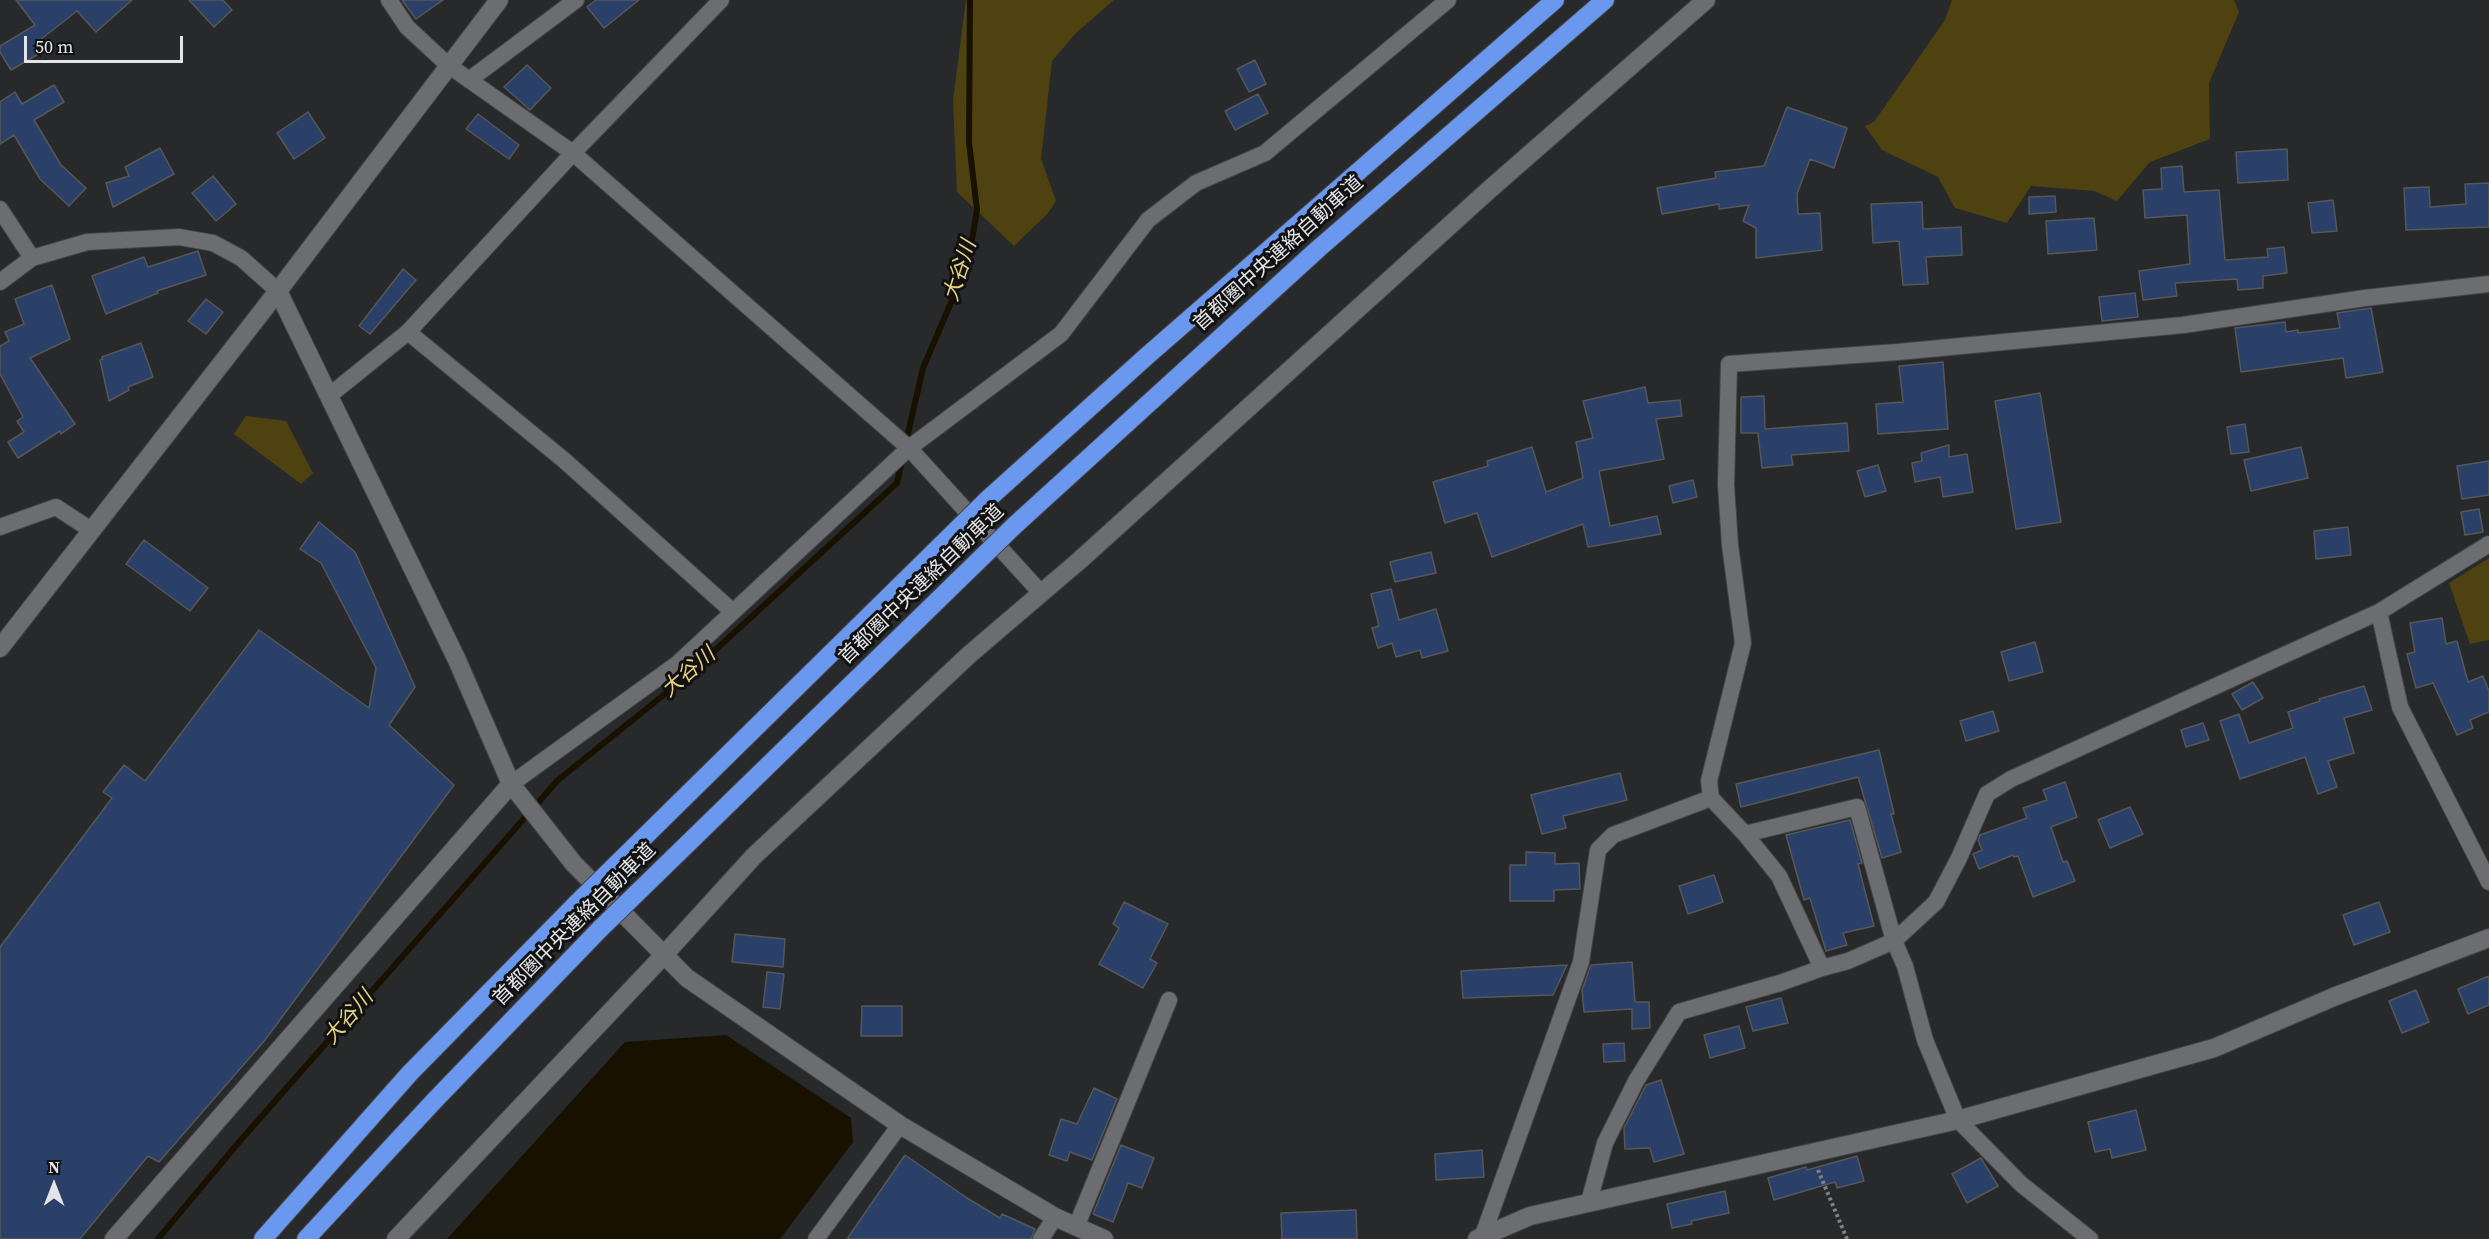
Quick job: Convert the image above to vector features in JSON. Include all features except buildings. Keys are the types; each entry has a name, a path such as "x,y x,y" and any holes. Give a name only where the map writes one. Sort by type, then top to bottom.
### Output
{"highway":[{"name":"首都圏中央連絡自動車道","path":"263,1239 410,1073 575,905 988,499 1165,340 1554,0"},
{"name":"首都圏中央連絡自動車道","path":"306,1239 435,1100 600,929 1014,526 1318,249 1605,0"}],"street":[{"path":"389,0 407,27 448,65 573,153 909,448 1041,593"},
{"path":"0,648 278,291 499,0"},
{"path":"469,80 576,0"},
{"path":"330,395 408,332 573,153 721,0"},
{"path":"114,1239 511,784 677,664 909,448 1061,334 1148,220 1196,183 1265,153 1448,0"},
{"path":"396,1239 663,956 754,856 970,654 1041,593 1498,182 1706,0"},
{"path":"0,209 32,258"},
{"path":"0,282 32,258 87,242 179,237 213,243 241,258 278,291 457,660 511,784 574,864 687,978 900,1125 1055,1217 1104,1239"},
{"path":"1822,968 1779,876 1745,834 1711,798 1708,781 1743,643 1730,545 1726,485 1729,364 1898,352 2183,325 2365,298 2489,284"},
{"path":"408,332 565,461 733,612"},
{"path":"0,527 56,507 91,530"},
{"path":"1589,1202 1605,1143 1636,1081 1679,1012 1848,961 1894,941 1936,902 1959,858 1987,794 2011,779 2379,612 2489,544"},
{"path":"2379,612 2400,707 2489,882"},
{"path":"1480,1237 1581,962 1598,850 1613,835 1711,798"},
{"path":"1745,834 1857,807 1894,941 1905,966 1925,1040 1958,1120 2021,1184 2090,1239"},
{"path":"1480,1237 1530,1216 1958,1120 2214,1048 2336,996 2489,938"},
{"path":"1076,1227 1169,1000"},
{"path":"816,1239 900,1125"},
{"path":"1041,1239 1055,1217"}],"path":[{"path":"1811,1153 1847,1239"}],"shaded area":[{"path":"966,0 1114,0 1076,33 1052,61 1041,159 1056,201 1048,213 1014,246 957,192 953,100"},
{"path":"1952,0 2234,0 2239,12 2209,83 2210,139 2150,162 2117,201 2094,191 2031,186 2007,223 1955,208 1938,177 1882,150 1865,126 1874,122 1945,20"},
{"path":"246,416 286,421 313,473 301,484 234,434"},
{"path":"2489,558 2489,640 2470,644 2449,583"},
{"path":"726,1035 851,1118 853,1142 780,1239 447,1239 625,1042"}],"waterway":[{"name":"大谷川","path":"906,442 923,368 968,263 977,210 969,142 970,0"},
{"name":"大谷川","path":"158,1239 239,1142 558,780 686,677 897,483 902,461"}]}
